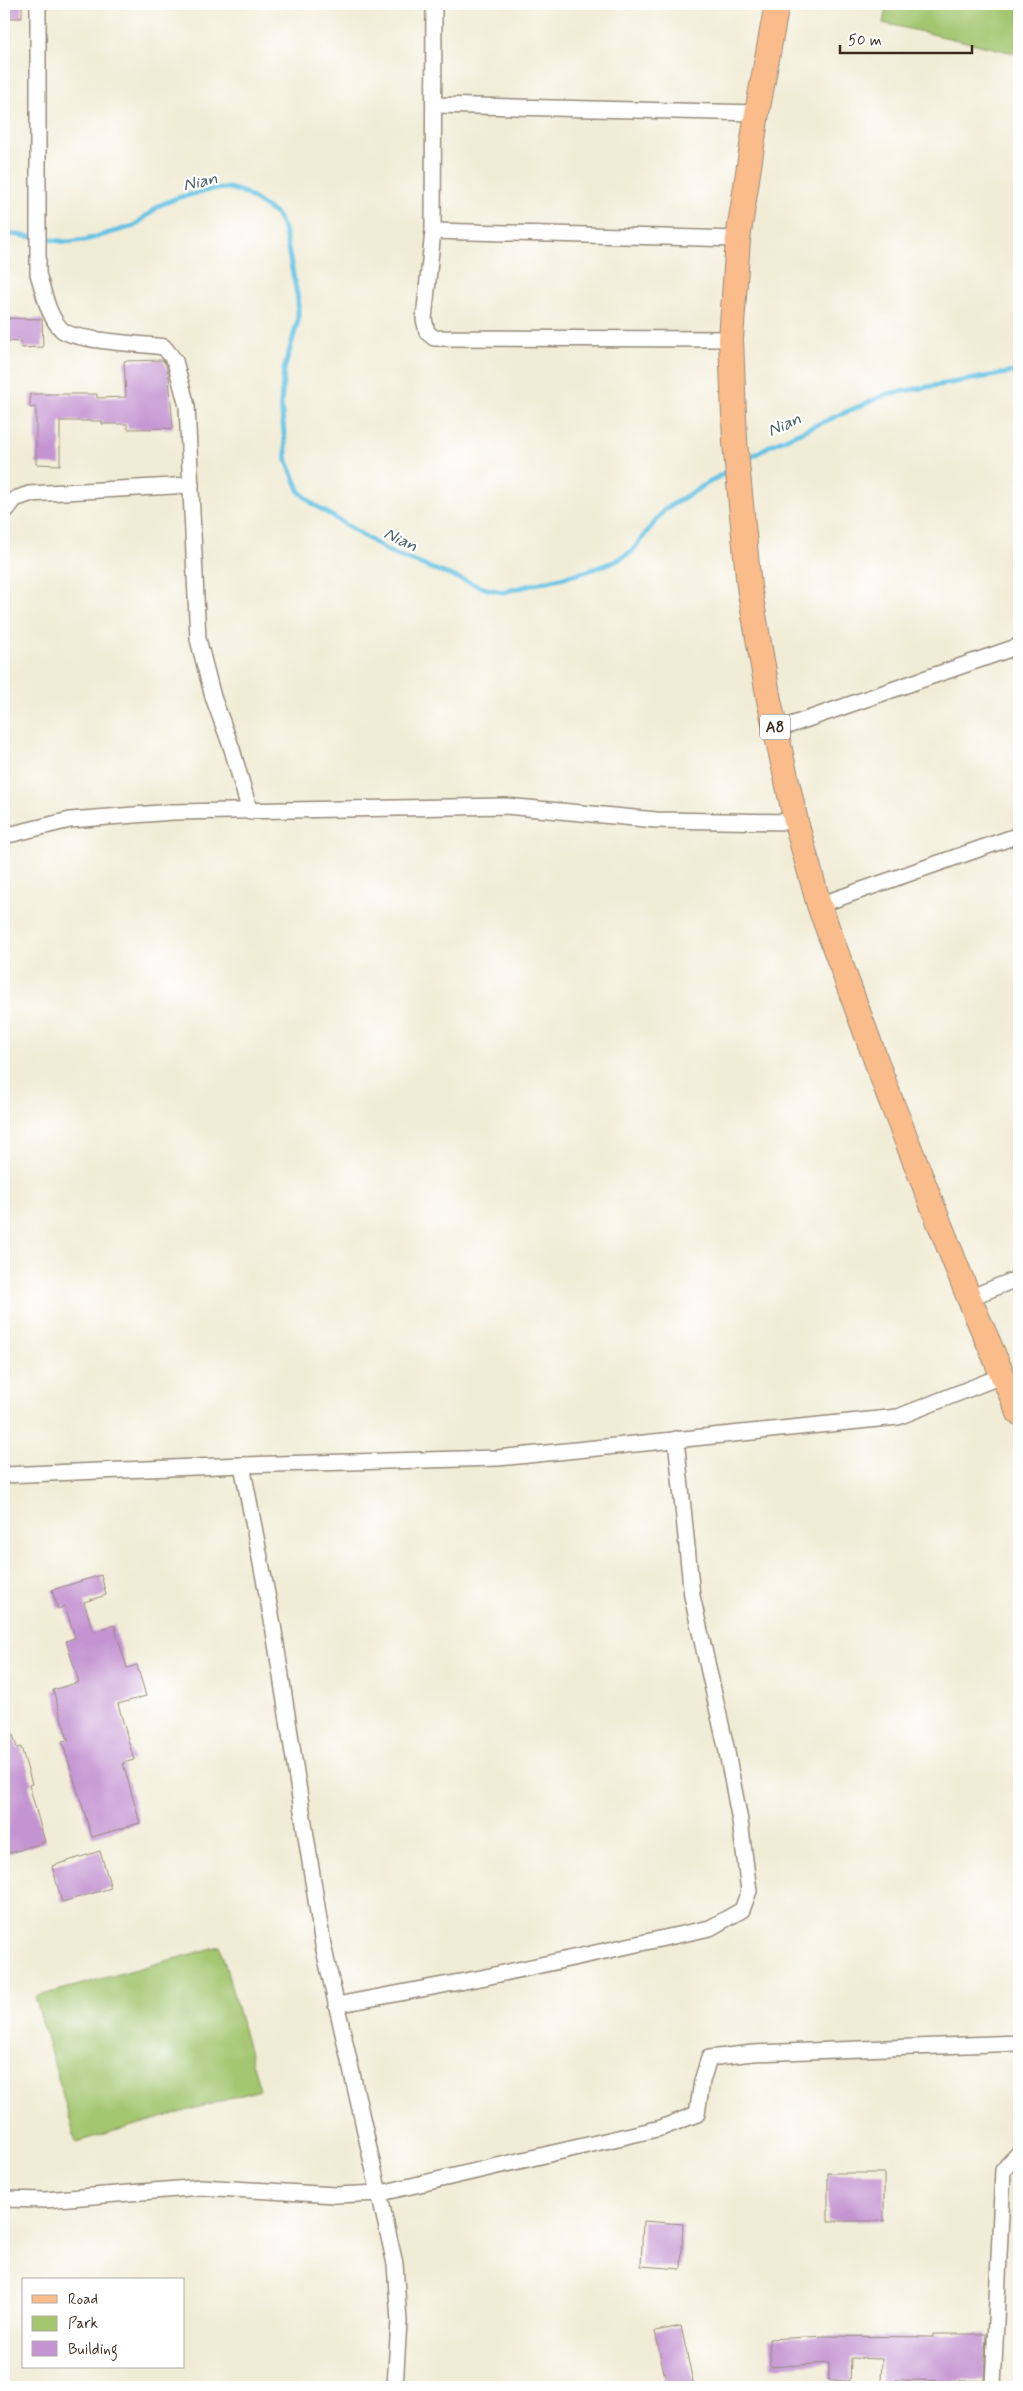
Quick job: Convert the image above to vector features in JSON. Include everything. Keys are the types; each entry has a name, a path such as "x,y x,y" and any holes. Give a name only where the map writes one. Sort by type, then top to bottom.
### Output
{"main road":[{"name":"A8","path":"777,4 757,112 738,240 731,340 735,442 749,587 776,730 796,822 819,905 890,1096 969,1298 1019,1413"}],"street":[{"path":"38,4 38,274 54,320 64,332 83,338 164,347 175,361 188,406 198,639 213,697 232,749 250,812"},
{"path":"434,4 433,231 424,319 427,332 434,338 731,340"},
{"path":"434,105 757,112"},
{"path":"433,231 738,240"},
{"path":"4,513 15,499 29,494 192,485"},
{"path":"776,730 1019,646"},
{"path":"4,836 70,820 172,812 506,806 656,820 796,822"},
{"path":"819,905 1019,835"},
{"path":"969,1298 1019,1278"},
{"path":"4,1476 242,1464 498,1458 898,1417 1004,1375"},
{"path":"336,2005 481,1978 710,1928 742,1910 749,1891 741,1830 726,1747 692,1596 676,1439"},
{"path":"242,1464 274,1626 323,1945 381,2193 395,2264 399,2322 394,2387"},
{"path":"4,2199 45,2200 202,2187 335,2195 381,2193 661,2128 697,2114 702,2080 709,2058 752,2053 1019,2043"},
{"path":"991,2387 993,2386 1003,2170 1019,2153"}],"green space":[{"path":"887,4 1019,4 1019,54 883,23"},
{"path":"220,1946 260,2090 76,2142 35,1997"}],"building":[{"path":"4,4 22,4 22,18 4,18"},
{"path":"4,318 42,319 43,347 22,348 21,342 4,341"},
{"path":"162,360 166,365 169,377 173,428 128,429 127,424 102,424 102,421 60,421 60,465 36,464 36,407 30,408 30,394 97,394 97,398 126,397 124,361"},
{"path":"101,1575 106,1595 84,1602 93,1632 114,1625 127,1668 137,1665 146,1696 118,1704 134,1760 123,1763 140,1823 92,1837 62,1741 68,1740 53,1690 79,1682 66,1641 75,1638 65,1606 58,1609 52,1590"},
{"path":"7,1715 17,1748 21,1747 32,1784 29,1785 45,1842 4,1855 4,1716"},
{"path":"100,1851 111,1888 62,1902 52,1866"},
{"path":"828,2173 884,2173 884,2221 828,2221"},
{"path":"643,2221 683,2224 681,2269 641,2266"},
{"path":"681,2326 694,2387 667,2387 655,2331"},
{"path":"933,2334 986,2334 984,2381 896,2380 896,2383 881,2382 882,2359 851,2358 850,2381 829,2380 829,2363 771,2367 769,2339 826,2336 933,2337"}],"waterway":[{"name":"Nian","path":"4,233 67,242 85,240 134,226 160,205 177,198 213,189 229,188 245,193 276,214 284,229 298,299 298,320 284,370 281,404 287,461 300,492 313,504 391,553 487,589 503,592 585,572 616,561 631,552 665,509 731,469"},
{"name":"Nian","path":"744,461 771,445 887,394 1019,371"}]}
